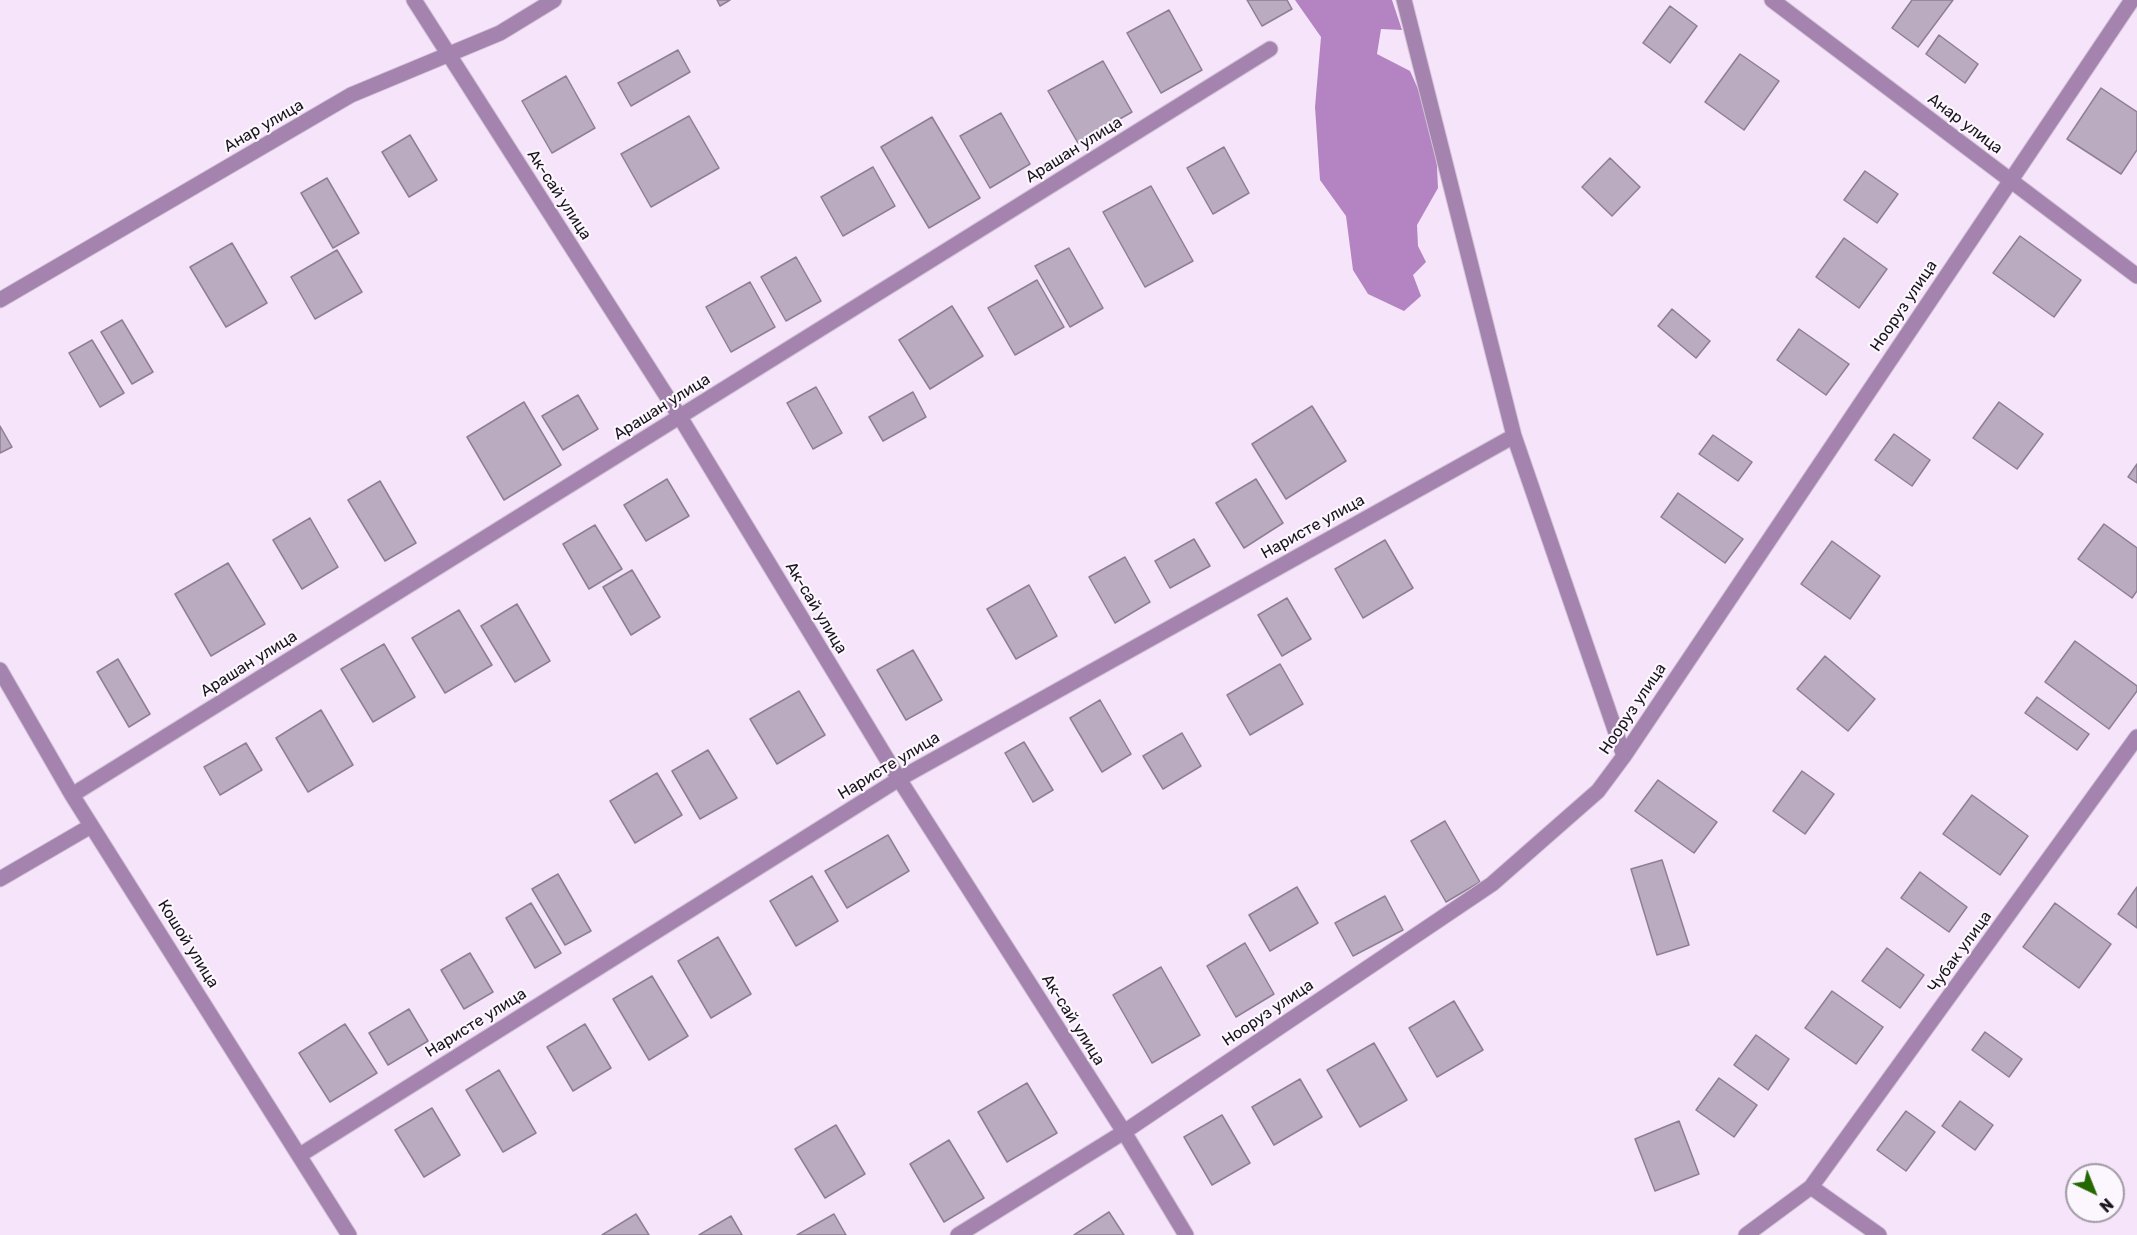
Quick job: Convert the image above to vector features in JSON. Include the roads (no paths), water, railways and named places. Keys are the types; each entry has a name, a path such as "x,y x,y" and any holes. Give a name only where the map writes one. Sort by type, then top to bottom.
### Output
{"street":[{"name":"Ак-сай улица","path":"414,0 680,417 899,779 1124,1132 1186,1235"},
{"name":"Анар улица","path":"0,300 351,95 447,53 500,33 554,0"},
{"path":"1404,0 1514,436 1624,756"},
{"name":"Анар улица","path":"1772,0 2137,276"},
{"name":"Нооруз улица","path":"958,1235 1124,1132 1492,884 1598,792 2132,0"},
{"name":"Арашан улица","path":"72,795 1270,49"},
{"name":"Наристе улица","path":"300,1155 899,779 1514,436"},
{"name":"Кошой улица","path":"0,670 91,826 349,1235"},
{"name":"Чубак улица","path":"1746,1235 1811,1187 2137,737"},
{"path":"0,879 91,826"},
{"path":"1811,1187 1879,1235"}]}
